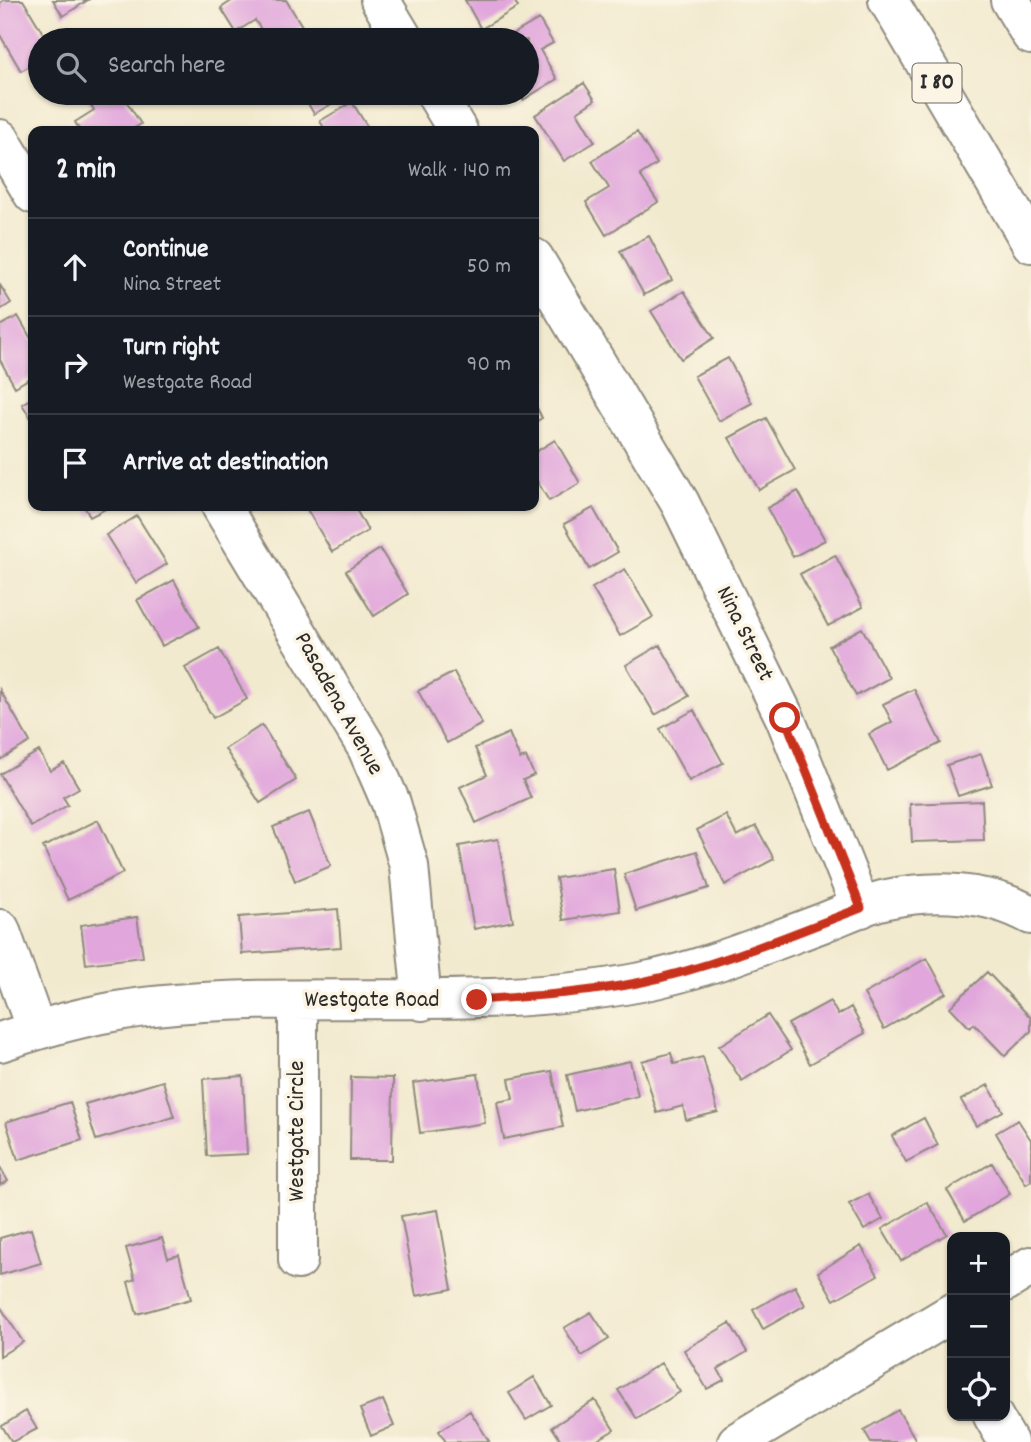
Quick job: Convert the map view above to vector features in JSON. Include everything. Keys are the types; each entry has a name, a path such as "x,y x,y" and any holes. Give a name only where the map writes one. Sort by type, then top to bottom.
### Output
{"main road":[{"path":"380,0 397,28"},
{"path":"878,0 986,167"},
{"name":"I 80","path":"888,0 1031,243"},
{"path":"1010,0 1031,34"},
{"path":"442,105 455,126"},
{"path":"0,139 28,186"},
{"name":"Nina Street","path":"539,266 680,503 785,718 861,908"},
{"name":"Pasadena Avenue","path":"224,511 367,748 391,803 409,866 422,1000"},
{"path":"861,908 885,899 934,893 978,897 1031,915"},
{"name":"Westgate Road","path":"0,1042 89,1016 153,1006 548,995 642,982 724,959 861,908"},
{"path":"0,929 36,1030"},
{"name":"Westgate Circle","path":"298,1001 298,1260"},
{"path":"1010,1279 1031,1266"},
{"path":"737,1442 947,1328"},
{"path":"996,1421 1008,1442"}],"building":[{"path":"4,0 23,0 40,28 28,28 28,67 21,71 0,35 0,3"},
{"path":"53,0 88,0 63,16"},
{"path":"233,0 286,0 302,26 260,28 255,20 242,28 234,28 221,8"},
{"path":"465,0 514,0 518,7 480,28"},
{"path":"539,19 553,43 540,50 557,79 539,90 539,28 524,28"},
{"path":"584,83 595,100 577,112 595,142 564,161 535,115"},
{"path":"91,105 129,105 141,124 77,126 75,122 94,110"},
{"path":"309,105 330,105 314,114"},
{"path":"347,105 354,105 367,126 323,126 320,121"},
{"path":"637,132 657,164 640,175 658,202 606,235 586,202 609,188 592,161"},
{"path":"649,236 672,280 644,295 620,251"},
{"path":"0,285 11,303 0,310"},
{"path":"684,291 714,338 681,359 651,311"},
{"path":"18,316 28,333 28,379 15,387 0,360 0,326"},
{"path":"728,358 752,403 719,421 694,376"},
{"path":"28,400 28,414 22,404"},
{"path":"766,418 795,470 759,490 729,438"},
{"path":"555,440 580,483 549,501 539,484 539,450"},
{"path":"798,491 825,540 793,557 767,508"},
{"path":"593,508 618,552 589,569 564,524"},
{"path":"87,511 101,511 90,517"},
{"path":"308,511 357,511 368,531 332,552"},
{"path":"137,516 167,564 136,583 106,535"},
{"path":"380,549 408,594 374,616 346,571"},
{"path":"835,555 863,607 828,626 800,574"},
{"path":"625,569 653,617 620,636 592,588"},
{"path":"174,580 199,627 162,646 137,600"},
{"path":"862,628 889,678 856,696 829,646"},
{"path":"660,645 689,696 655,715 626,665"},
{"path":"219,649 247,699 213,718 185,668"},
{"path":"454,672 482,724 447,743 418,691"},
{"path":"914,689 941,743 887,770 869,734 892,722 883,704"},
{"path":"0,690 30,742 0,760"},
{"path":"694,710 723,763 689,781 660,729"},
{"path":"262,725 296,780 260,803 225,749"},
{"path":"509,733 520,759 526,757 534,775 523,780 531,798 476,823 460,787 487,775 475,748"},
{"path":"39,751 50,771 64,763 79,788 63,797 68,805 31,827 0,774"},
{"path":"981,754 992,785 958,796 947,765"},
{"path":"982,801 984,840 912,842 910,804"},
{"path":"309,812 331,866 295,881 273,827"},
{"path":"726,815 737,836 756,826 774,859 725,885 697,830"},
{"path":"98,820 123,873 68,900 43,847"},
{"path":"498,839 513,921 474,929 459,846"},
{"path":"697,851 709,888 636,911 624,874"},
{"path":"614,869 620,911 563,920 556,878"},
{"path":"338,909 341,947 242,954 239,917"},
{"path":"137,917 143,957 86,964 81,925"},
{"path":"927,958 946,993 884,1029 864,994"},
{"path":"987,972 1031,1018 1031,1031 1005,1056 974,1024 970,1028 950,1007"},
{"path":"830,1001 838,1015 851,1007 865,1033 810,1064 788,1024"},
{"path":"768,1015 791,1050 742,1081 719,1046"},
{"path":"671,1053 674,1064 703,1057 718,1112 686,1120 683,1106 657,1113 642,1061"},
{"path":"630,1061 638,1096 575,1111 567,1075"},
{"path":"552,1071 563,1127 504,1139 497,1102 513,1099 509,1079"},
{"path":"478,1074 485,1123 420,1133 413,1083"},
{"path":"243,1076 247,1154 207,1156 203,1079"},
{"path":"351,1077 393,1078 392,1160 350,1160"},
{"path":"163,1081 174,1117 96,1140 85,1104"},
{"path":"988,1085 1003,1111 976,1126 961,1100"},
{"path":"70,1102 82,1140 18,1160 6,1122"},
{"path":"924,1118 938,1145 906,1162 892,1136"},
{"path":"1018,1120 1031,1140 1031,1181 1026,1184 996,1133"},
{"path":"992,1163 1010,1194 965,1221 947,1190"},
{"path":"0,1167 8,1181 0,1185"},
{"path":"868,1194 883,1219 864,1230 849,1204"},
{"path":"927,1202 947,1234 901,1261 882,1229"},
{"path":"438,1210 452,1289 416,1296 401,1216"},
{"path":"31,1229 41,1263 0,1275 0,1238"},
{"path":"162,1238 168,1258 179,1255 191,1299 137,1314 128,1282 135,1279 126,1248"},
{"path":"861,1246 878,1275 834,1300 818,1272"},
{"path":"795,1286 805,1305 763,1329 753,1310"},
{"path":"0,1306 23,1342 0,1356"},
{"path":"591,1312 609,1339 582,1356 564,1328"},
{"path":"730,1323 747,1352 718,1369 724,1380 707,1389 684,1350"},
{"path":"661,1363 680,1392 637,1419 618,1390"},
{"path":"534,1377 551,1405 526,1420 509,1393"},
{"path":"383,1400 394,1426 371,1436 360,1409"},
{"path":"595,1400 614,1430 594,1442 562,1442 552,1427"},
{"path":"898,1410 917,1442 871,1442 864,1430"},
{"path":"26,1411 37,1429 12,1442 2,1426"},
{"path":"470,1411 489,1441 446,1442 439,1431"}],"route":[{"path":"477,1000 548,995 642,982 724,959 861,908 785,718"}]}
